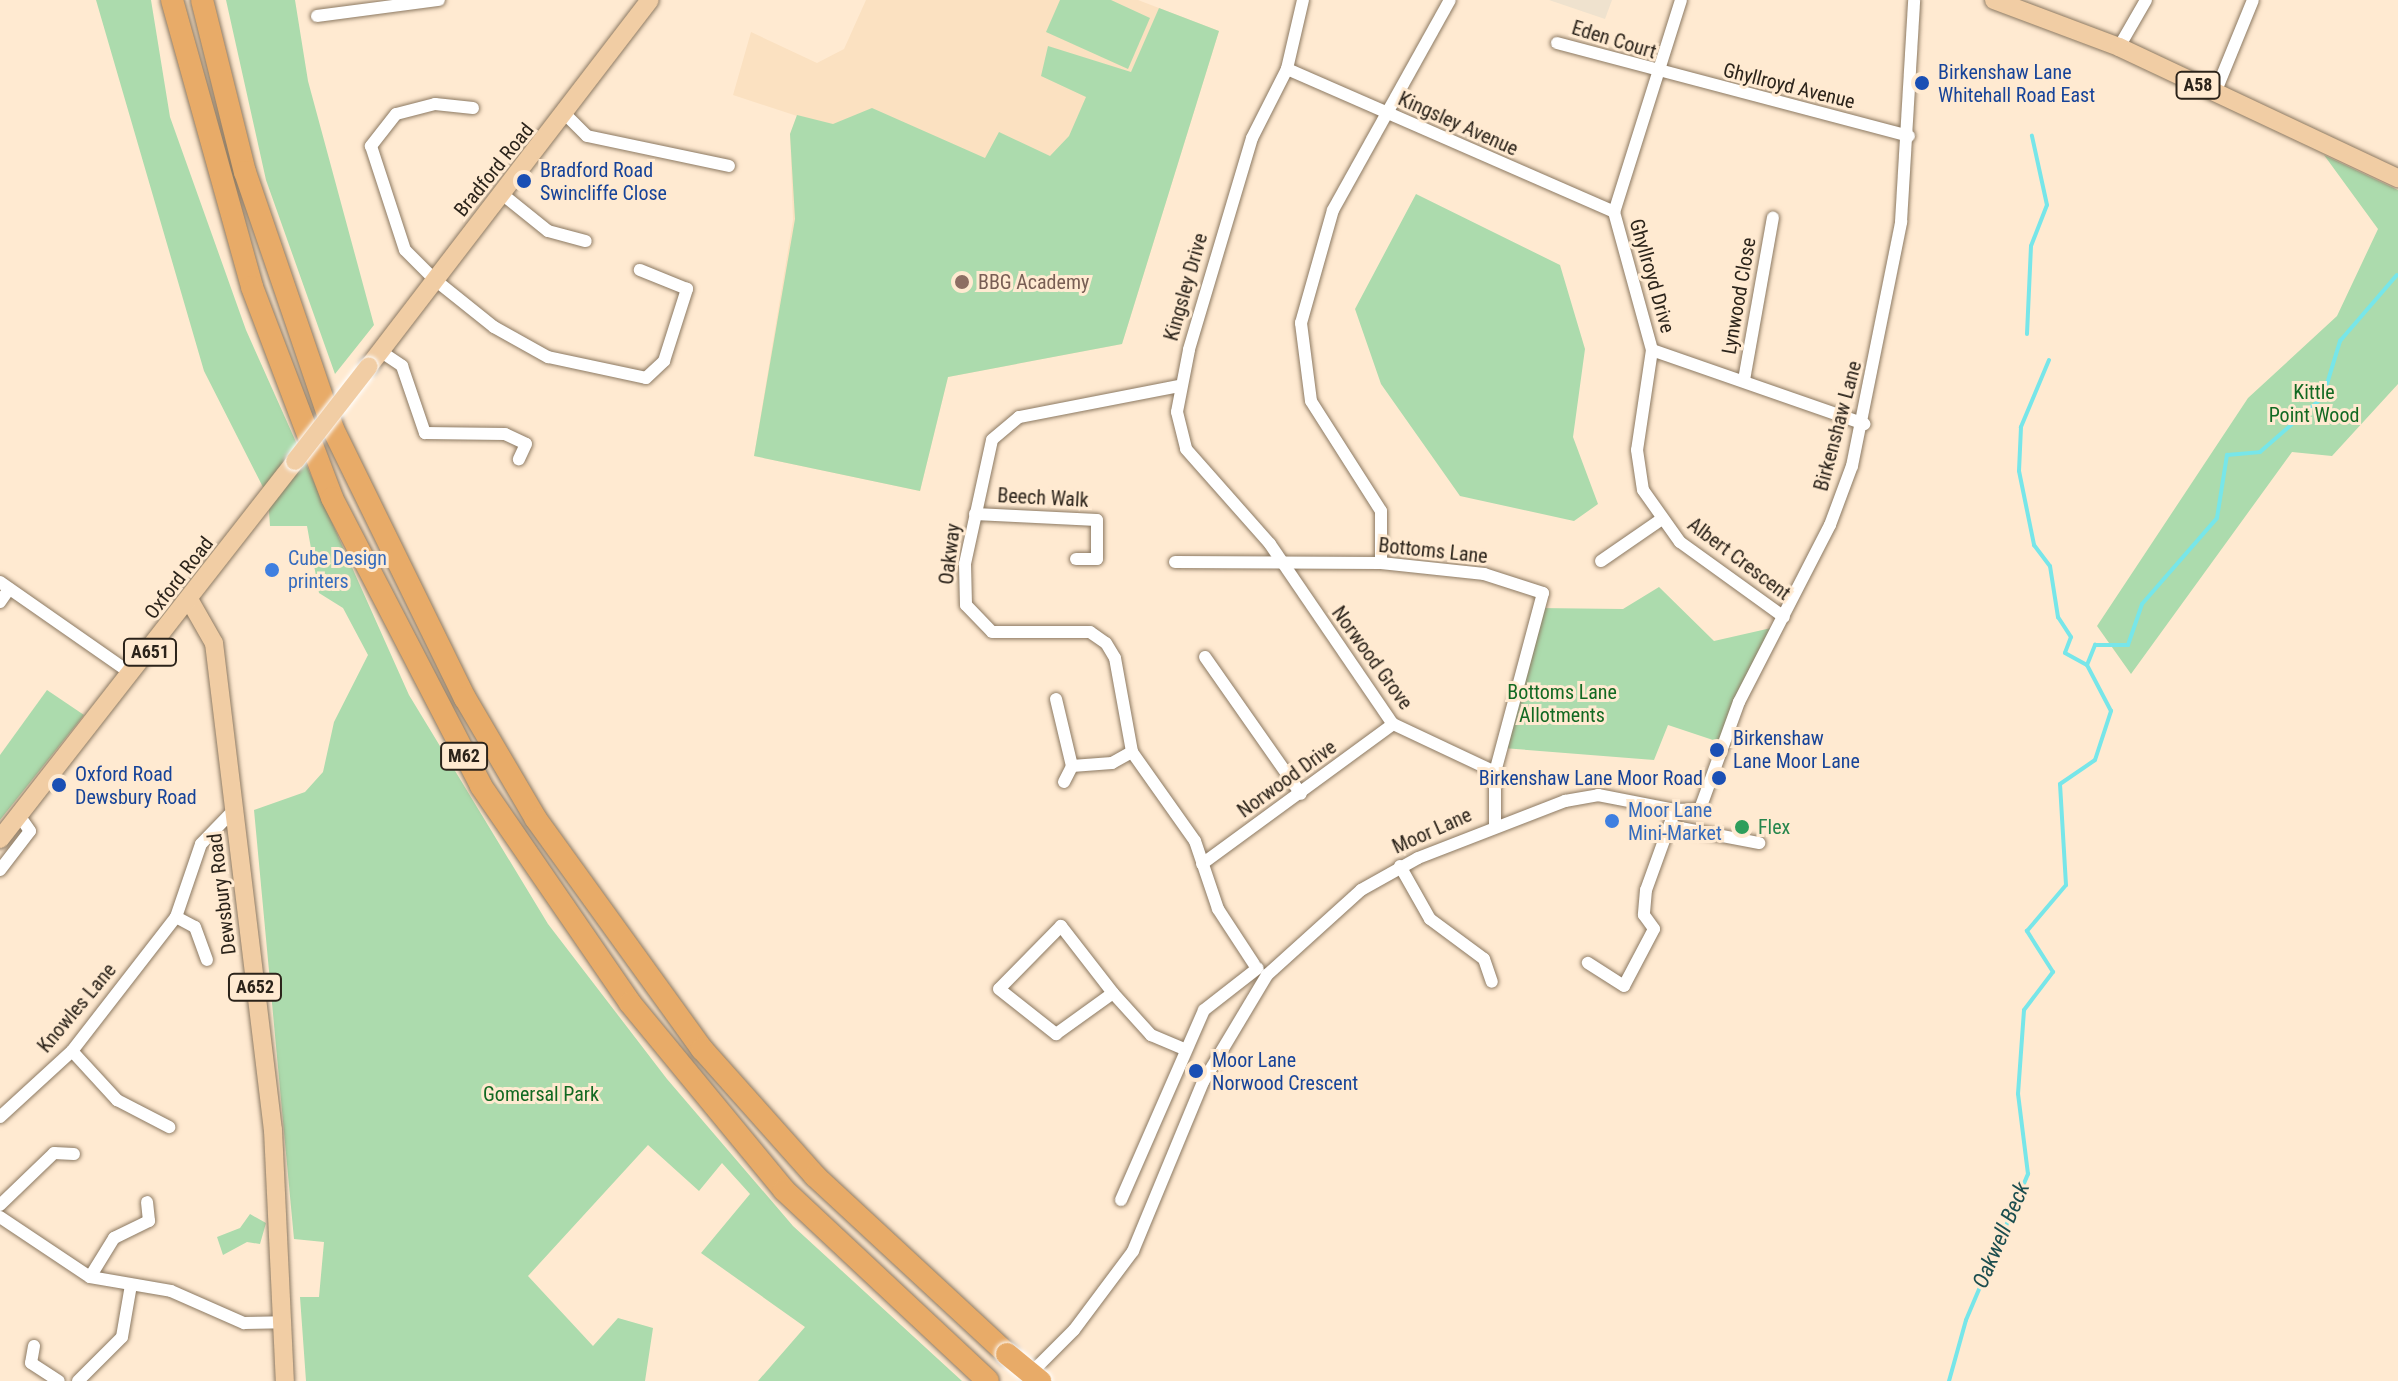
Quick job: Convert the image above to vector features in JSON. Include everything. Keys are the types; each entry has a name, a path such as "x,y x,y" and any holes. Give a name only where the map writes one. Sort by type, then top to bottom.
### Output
{"highway":[{"name":"M62","path":"172,0 252,287 332,498 481,786 630,1003 784,1190 985,1379"},
{"name":"M62","path":"202,0 245,172 333,429 465,698 536,819 702,1049 815,1176 1040,1381"}],"main road":[{"name":"Bradford Road","path":"374,359 434,279 567,116 650,0"},
{"name":"A58","path":"1994,0 2119,47 2398,178"},
{"name":"Oxford Road","path":"0,839 190,601 374,359"},
{"name":"Dewsbury Road","path":"190,601 214,643 272,1126 285,1381"}],"street":[{"path":"317,16 439,0"},
{"name":"Kingsley Drive","path":"1280,564 1186,449 1179,386 1252,138 1287,69 1303,0"},
{"path":"1381,563 1381,511 1311,401 1301,323 1333,210 1450,0"},
{"name":"Ghyllroyd Drive","path":"1681,0 1660,75 1614,212 1652,350 1864,424"},
{"name":"Birkenshaw Lane","path":"1675,810 1700,809 1739,702 1830,525 1864,424 1889,306 1909,136 1914,0"},
{"path":"2119,47 2146,0"},
{"path":"2215,93 2253,0"},
{"name":"Eden Court","path":"1557,43 1660,75"},
{"name":"Kingsley Avenue","path":"1287,69 1614,212"},
{"name":"Ghyllroyd Avenue","path":"1660,75 1909,136"},
{"path":"473,108 435,104 396,114 371,146 405,250 434,279 494,327 548,357 646,378 664,361 694,289 640,270"},
{"path":"567,116 587,136 729,166"},
{"path":"502,194 548,231 586,241"},
{"name":"Lynwood Close","path":"1744,380 1773,218"},
{"name":"Albert Crescent","path":"1652,350 1637,450 1643,490 1659,521 1784,617"},
{"path":"374,359 402,366 425,433 505,434 526,444 519,459"},
{"name":"Oakway","path":"1132,752 1115,658 1106,643 1090,632 992,632 966,605 975,514 992,440 1019,417 1179,386"},
{"name":"Beech Walk","path":"975,514 1097,520 1097,559 1076,559"},
{"path":"1097,520 1112,519"},
{"path":"1601,561 1659,521"},
{"name":"Bottoms Lane","path":"1175,562 1381,563 1484,574 1543,593 1495,772 1495,825"},
{"name":"Norwood Grove","path":"1280,564 1393,724 1495,772"},
{"path":"0,602 5,586 132,674"},
{"path":"1205,657 1301,794"},
{"path":"1056,699 1072,766 1064,782"},
{"name":"Norwood Drive","path":"1202,864 1393,724"},
{"path":"1072,766 1112,763 1132,752 1166,795 1202,864 1218,909 1254,964 1267,975"},
{"name":"Moor Lane","path":"1023,1381 1074,1330 1133,1251 1203,1082 1267,975 1338,907 1400,866 1495,825 1598,795 1675,810"},
{"name":"Knowles Lane","path":"0,1117 72,1051 176,917 201,844 234,810"},
{"path":"1588,963 1624,986 1654,929 1644,915 1646,890 1675,810"},
{"path":"0,870 30,831 19,815"},
{"path":"1670,826 1759,843"},
{"path":"1400,866 1430,919 1484,959 1492,982"},
{"path":"176,917 195,927 207,960"},
{"path":"1113,993 1056,1034 999,989 1061,926 1113,993 1151,1035 1184,1049"},
{"path":"1121,1200 1184,1049 1204,1010 1254,964"},
{"path":"72,1051 117,1100 169,1127"},
{"path":"0,1205 54,1153 74,1154"},
{"path":"90,1277 114,1238 149,1221 147,1202"},
{"path":"0,1217 90,1277 171,1291 244,1323 283,1322"},
{"path":"78,1381 122,1337 131,1285"},
{"path":"34,1346 31,1363 59,1381"}],"shaded area":[{"name":"BBG Academy","path":"866,0 1138,0 1219,31 1122,344 948,377 920,491 754,456 793,220 790,134 797,116 733,95 751,32 817,63 844,49"},
{"path":"1549,0 1612,0 1605,19"}],"green space":[{"name":"Gomersal Park","path":"96,0 151,0 170,117 246,330 409,695 548,924 667,1079 793,1226 962,1381 758,1381 805,1327 701,1253 750,1194 722,1163 699,1191 648,1145 528,1276 593,1346 618,1318 653,1328 645,1381 306,1381 300,1297 319,1297 324,1242 294,1239 254,810 305,792 323,772 334,722 368,655 343,608 319,593 307,526 270,526 268,497 204,371"},
{"path":"226,0 295,0 308,81 374,325 335,374 266,180"},
{"path":"1060,0 1111,0 1150,18 1128,69 1046,32"},
{"name":"BBG Academy","path":"1159,8 1219,31 1122,344 948,377 920,491 754,456 795,219 790,134 797,115 833,124 872,108 985,158 999,132 1050,156 1069,136 1086,97 1041,76 1048,46 1131,72"},
{"name":"Kittle Point Wood","path":"2324,155 2398,190 2398,384 2332,456 2292,452 2131,674 2097,626 2248,398 2337,316 2378,229"},
{"path":"1416,194 1560,265 1585,349 1573,437 1598,504 1574,521 1460,496 1381,384 1355,309"},
{"name":"Bottoms Lane Allotments","path":"1659,587 1714,641 1780,626 1722,743 1668,725 1654,760 1503,748 1538,608 1623,609"},
{"path":"47,690 84,715 0,820 0,755"},
{"path":"250,1214 266,1223 260,1244 247,1242 223,1255 217,1237 240,1228"}],"waterway":[{"path":"2027,334 2031,246 2047,205 2032,136"},
{"path":"2087,665 2095,645 2128,645 2142,604 2217,518 2227,455 2260,452 2323,397 2340,341 2397,275"},
{"path":"2049,360 2021,427 2019,471 2034,545 2050,566 2058,617 2071,637 2065,653 2087,665"},
{"name":"Oakwell Beck","path":"1949,1381 1966,1320 2028,1174 2018,1094 2024,1010 2053,972 2027,931 2066,885 2060,784 2095,760 2111,711 2087,665"}],"place":[{"name":"Birkenshaw Lane Whitehall Road East","path":"1922,83"},
{"name":"Bradford Road Swincliffe Close","path":"524,181"},
{"name":"BBG Academy","path":"962,282"},
{"name":"Cube Design printers","path":"272,570"},
{"name":"Birkenshaw Lane Moor Lane","path":"1717,750"},
{"name":"Birkenshaw Lane Moor Road","path":"1719,778"},
{"name":"Oxford Road Dewsbury Road","path":"59,785"},
{"name":"Moor Lane Mini-Market","path":"1612,821"},
{"name":"Flex","path":"1742,827"},
{"name":"Moor Lane Norwood Crescent","path":"1196,1071"}]}
